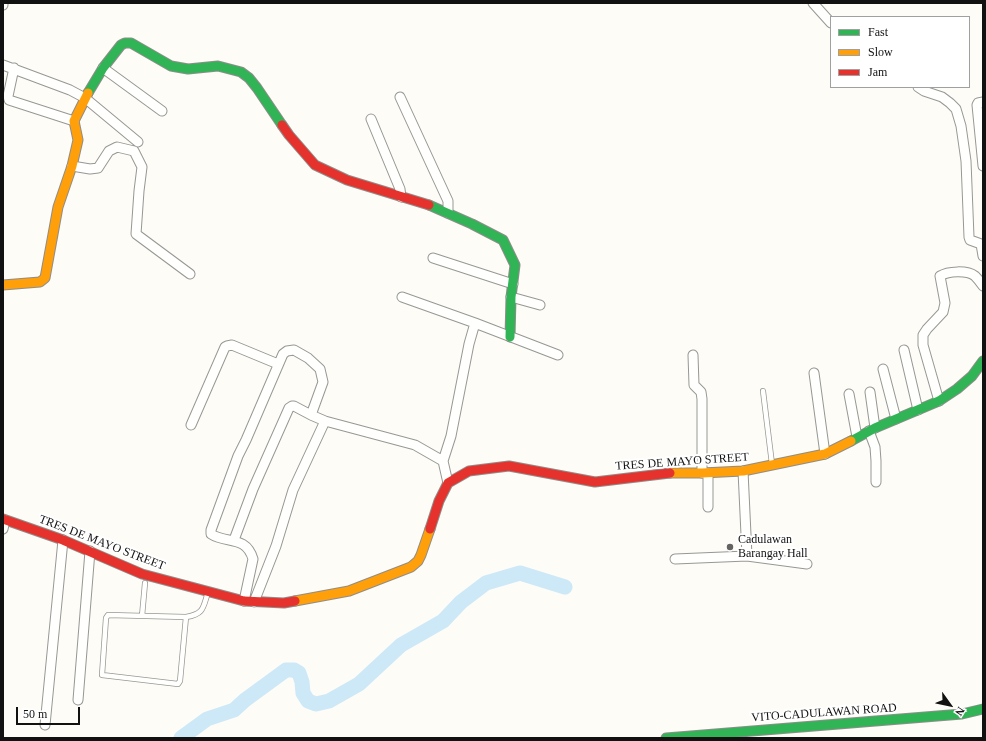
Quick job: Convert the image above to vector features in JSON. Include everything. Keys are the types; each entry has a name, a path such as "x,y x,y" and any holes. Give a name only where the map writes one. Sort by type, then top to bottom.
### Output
{"street":[{"path":"813,3 830,22"},
{"path":"3,285 40,282 45,278 58,206 72,166 78,140 74,120 103,68 121,45 128,42 171,66 188,69 218,66 241,72 249,78 257,88 289,134 314,165 347,180 400,197 424,202 503,240 514,265 511,296 510,337"},
{"path":"3,65 70,90 85,98 138,142"},
{"path":"14,68 8,96 10,100 74,120"},
{"path":"103,68 162,111"},
{"path":"920,88 942,98 956,109 961,126 966,161 969,237 970,240 981,244 983,256"},
{"path":"400,97 448,201 448,213"},
{"path":"983,102 978,103 977,105 982,141 983,166"},
{"path":"371,119 400,189 400,197"},
{"path":"72,166 90,169 98,168 108,151 117,147 134,151 142,167 136,234 190,274"},
{"path":"433,258 513,284"},
{"path":"939,401 924,345 924,335 927,329 943,312 945,303 940,276 944,273 955,271 971,273 983,286"},
{"path":"511,296 540,305"},
{"path":"402,297 558,355"},
{"path":"448,483 443,461 451,436 469,344 475,323"},
{"path":"191,425 225,347 232,345 278,364"},
{"path":"244,601 253,559 252,553 246,546 234,540 212,535 211,530 238,456 282,354 287,351 294,350 308,358 320,369 323,382 311,415"},
{"path":"904,350 918,410"},
{"path":"693,355 694,385 701,392 702,399 708,507"},
{"name":"TRES DE MAYO STREET","path":"4,523 39,531 142,574 244,601 284,603 349,591 412,567 418,562 421,555 439,501 448,483 469,471 509,466 595,482 669,473 743,471 825,454 872,429 939,401 972,376 983,361"},
{"path":"883,369 896,419"},
{"path":"814,372 825,454"},
{"path":"870,392 872,429 876,461 876,482"},
{"path":"849,394 857,438"},
{"path":"234,540 253,490 289,408 292,406 324,421 415,445 443,461"},
{"path":"254,602 276,546 293,490 324,421"},
{"path":"743,471 747,556"},
{"path":"45,725 63,540"},
{"path":"78,700 90,551"},
{"path":"675,559 747,556 807,564"},
{"name":"VITO-CADULAWAN ROAD","path":"666,738 757,734 962,714 983,709"}],"lane":[{"path":"763,391 773,465"},
{"path":"142,616 145,583"},
{"path":"186,617 180,681 178,684 102,674 108,615 193,616 199,613 203,608 208,592"}],"waterway":[{"path":"181,738 207,719 234,710 245,700 286,670 294,670 299,673 303,693 308,701 316,704 329,701 359,684 401,645 443,621 461,602 486,583 520,573 565,587"}],"traffic: fast":[{"path":"88,93 103,68 121,45 131,43 171,66 188,69 218,66 241,72 249,78 257,88 282,125"},
{"path":"429,205 472,224 503,240 515,265 511,297 510,337"},
{"path":"851,441 875,428 939,401 957,389 972,376 983,361"},
{"path":"666,738 962,714 983,709"}],"traffic: slow":[{"path":"3,285 40,282 45,278 58,207 72,166 78,140 74,121 88,93"},
{"path":"670,473 743,471 825,454 851,441"},
{"path":"295,601 349,591 411,567 418,561 430,529"}],"traffic: jam":[{"path":"282,125 315,165 347,180 429,205"},
{"path":"430,529 439,501 448,483 469,471 509,466 595,482 670,473"},
{"path":"3,519 63,540 142,574 244,601 284,603 295,601"}],"place":[{"name":"Cadulawan Barangay Hall","path":"730,547"}]}
